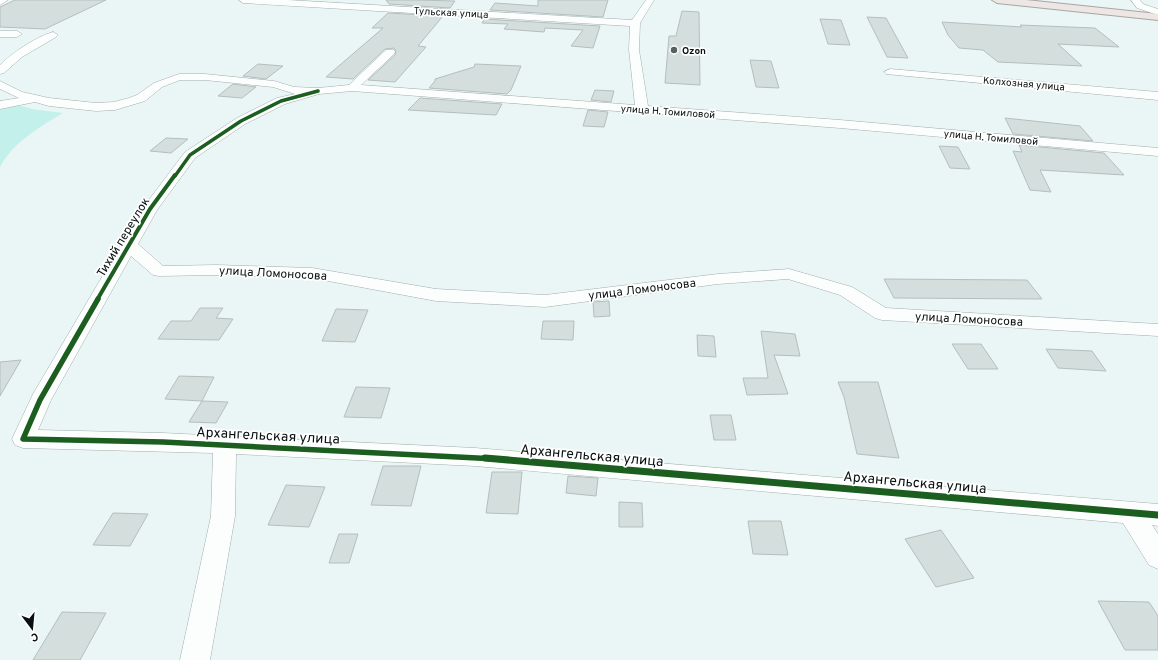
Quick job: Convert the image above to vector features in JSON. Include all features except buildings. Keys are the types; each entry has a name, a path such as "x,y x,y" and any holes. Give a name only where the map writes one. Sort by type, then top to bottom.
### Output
{"main road":[{"path":"997,0 1158,17"}],"street":[{"path":"0,2 4,0"},
{"name":"Тульская улица","path":"243,0 635,23"},
{"path":"642,109 634,50 635,23 650,0"},
{"path":"1125,14 1137,3 1158,12"},
{"path":"0,34 17,34"},
{"path":"0,71 8,62 53,35"},
{"path":"352,88 390,52"},
{"name":"Колхозная улица","path":"890,72 1158,96"},
{"name":"улица Н. Томиловой","path":"37,99 49,102 96,107 115,106 141,98 158,84 179,78 205,77 274,84 293,90 318,91 352,88 840,124 1158,152"},
{"path":"0,84 18,94 37,99"},
{"name":"Тихий переулок","path":"23,439 40,400 150,209 190,155 248,118 281,101 318,91"},
{"path":"0,105 37,99"},
{"name":"улица Ломоносова","path":"129,245 159,271 216,270 312,273 436,295 545,301 718,279 790,274 846,292 882,314 1158,330"},
{"name":"Архангельская улица","path":"23,439 225,445 475,457 1158,515"},
{"path":"195,660 223,516 225,445"},
{"path":"1130,512 1158,557"}],"shaded area":[{"path":"0,100 32,109 63,113 28,136 12,150 0,167"}],"cycle path":[{"path":"318,91 281,101 241,121 190,155 150,209 40,400 23,439 163,442 475,457 1158,515"}],"place":[{"name":"Ozon","path":"674,50"}]}
